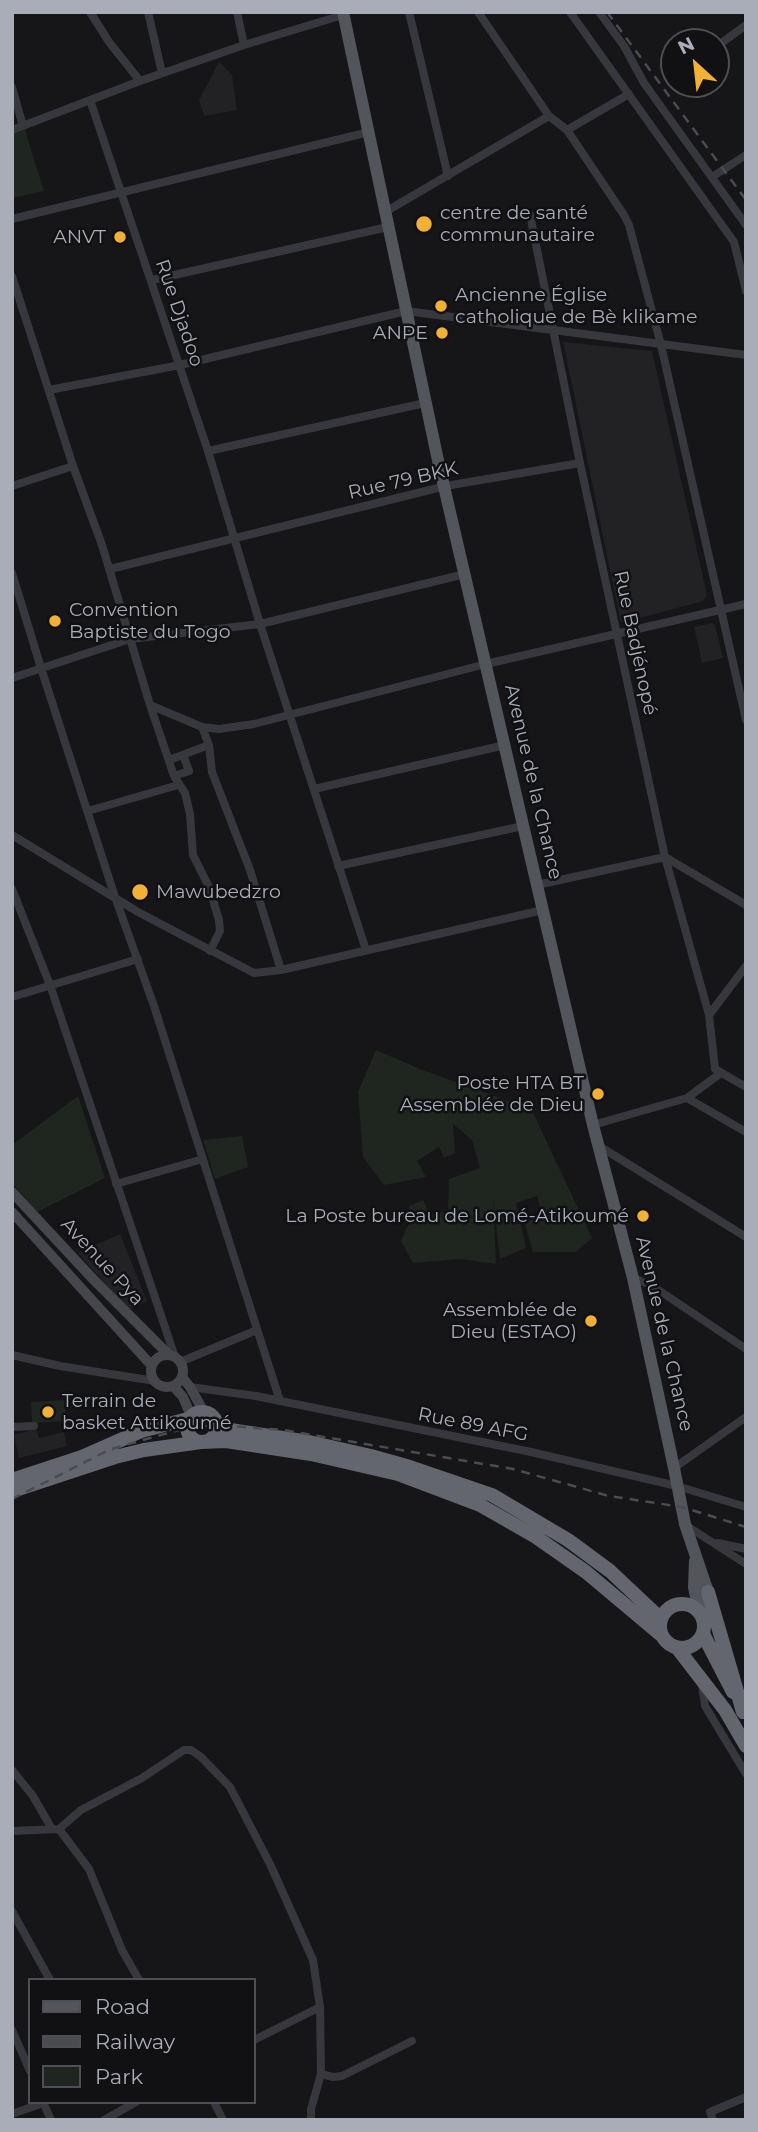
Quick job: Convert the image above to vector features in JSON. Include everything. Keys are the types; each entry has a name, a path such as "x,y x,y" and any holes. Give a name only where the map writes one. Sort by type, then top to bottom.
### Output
{"highway":[{"path":"12,1480 82,1457 141,1431 194,1416 213,1416 217,1428 212,1439 201,1442 189,1436 186,1428 194,1416"},
{"path":"217,1428 309,1442 371,1457 410,1467 492,1495 568,1540 610,1571 660,1618 661,1634"},
{"path":"12,1491 115,1457 201,1442 226,1441 311,1454 398,1474 480,1505 536,1537 586,1572 661,1634 665,1641 678,1649 725,1710 746,1746"},
{"path":"708,1592 744,1715"},
{"path":"660,1618 670,1607 685,1603 701,1615 703,1634 744,1715"},
{"path":"678,1649 694,1646 703,1634"}],"main road":[{"name":"Avenue de la Chance","path":"343,13 425,403 593,1125 633,1279 685,1524 708,1592"},
{"name":"Avenue Pya","path":"12,1192 92,1278 175,1358"},
{"name":"Avenue Pya","path":"12,1212 153,1372"},
{"path":"173,1386 182,1377 183,1370 175,1358 159,1357 153,1372 161,1385 173,1386 194,1416"},
{"path":"182,1377 190,1387 194,1416"},
{"name":"Avenue de la Chance","path":"696,1558 693,1566 694,1587 701,1615"},
{"path":"701,1615 708,1607 708,1592"}],"street":[{"path":"90,12 109,42 140,81"},
{"path":"148,12 162,73"},
{"path":"237,12 244,45"},
{"path":"409,12 447,176"},
{"path":"478,12 549,116 566,130 626,219 661,345 746,720"},
{"path":"570,12 734,242 746,291"},
{"path":"599,12 624,47 643,83 746,225"},
{"path":"12,130 162,73 343,13"},
{"path":"730,37 746,25"},
{"path":"12,87 23,126"},
{"path":"566,130 629,94"},
{"name":"Rue Djadoo","path":"90,100 180,365 260,624 366,950"},
{"path":"385,212 549,116"},
{"path":"12,219 369,132"},
{"path":"712,177 746,155"},
{"name":"Rue Badjénopé","path":"530,215 580,463 665,857 709,1015 715,1069 721,1073"},
{"path":"152,280 388,226"},
{"path":"12,276 73,466 110,569 150,705 176,780 185,793 190,814 193,855 209,887 219,920 220,931 210,951"},
{"path":"12,316 20,306"},
{"path":"49,390 180,365 406,311 746,355"},
{"path":"208,452 425,403"},
{"name":"Rue 79 BKK","path":"110,569 446,486 580,463"},
{"path":"12,486 73,466"},
{"path":"12,573 280,1401"},
{"path":"12,678 130,639 260,624 465,574"},
{"path":"150,705 202,727 219,729 290,715 486,664 746,604"},
{"path":"202,727 209,745 212,772 250,870 281,970"},
{"path":"169,760 209,745"},
{"path":"314,789 505,745"},
{"path":"88,811 176,780 189,771 183,755"},
{"path":"338,866 523,826"},
{"path":"12,835 115,897 254,973 281,970 543,910"},
{"path":"537,885 665,857 746,905"},
{"path":"13,894 50,985 175,1358 257,1330"},
{"path":"12,997 138,959"},
{"path":"709,1015 746,966"},
{"path":"593,1125 687,1098 721,1073 746,1087"},
{"path":"687,1098 746,1132"},
{"path":"599,1146 746,1237"},
{"path":"116,1184 203,1159"},
{"path":"633,1279 651,1285 746,1349"},
{"path":"12,1355 139,1380 153,1372"},
{"name":"Rue 89 AFG","path":"190,1387 280,1401 492,1444 677,1486 746,1507"},
{"path":"674,1468 746,1417"},
{"path":"12,1427 34,1426"},
{"path":"685,1524 746,1564"},
{"path":"713,1542 746,1549"},
{"path":"702,1681 705,1706 746,1774"},
{"path":"12,1831 55,1829 184,1750 191,1750 201,1756 230,1787 270,1864 313,1960 320,2007 321,2074 311,2109 311,2120"},
{"path":"12,1770 55,1829 89,1869 122,1950 138,1978"},
{"path":"12,1911 49,1978"},
{"path":"256,2039 320,2007"},
{"path":"12,2030 28,2061"},
{"path":"321,2074 342,2076 412,2040"},
{"path":"712,2116 746,2097"},
{"path":"12,2114 40,2104"},
{"path":"43,2104 51,2120"},
{"path":"104,2120 132,2104"},
{"path":"215,2104 223,2120"}],"shaded area":[{"path":"219,62 232,75 237,110 204,116 199,100"},
{"path":"563,342 652,351 707,595 703,601 621,623"},
{"path":"712,623 715,625 723,658 702,663 694,627"},
{"path":"120,1234 147,1301 129,1310 78,1253"},
{"path":"36,1429 39,1438 64,1432 67,1446 19,1458 14,1435"}],"green space":[{"path":"23,124 44,191 12,198 12,127"},
{"path":"376,1050 511,1102 529,1104 592,1238 576,1252 533,1252 524,1221 542,1214 537,1196 516,1203 526,1248 500,1259 493,1198 496,1264 460,1259 413,1263 401,1241 411,1219 409,1206 423,1200 429,1213 448,1212 449,1179 480,1168 472,1140 453,1124 455,1153 444,1158 439,1147 417,1161 426,1177 384,1185 363,1157 358,1092"},
{"path":"78,1096 105,1178 37,1212 12,1183 12,1145"},
{"path":"242,1136 248,1167 215,1179 203,1140"},
{"name":"Terrain de basket Attikoumé","path":"65,1400 66,1421 32,1423 31,1402"}],"railway":[{"path":"607,12 746,200"},
{"path":"12,1499 111,1449 186,1428 217,1425 283,1430 513,1469 609,1496 682,1507 746,1527"}],"place":[{"name":"centre de santé communautaire","path":"424,224"},
{"name":"ANVT","path":"120,237"},
{"name":"Ancienne Église catholique de Bè klikame","path":"441,306"},
{"name":"ANPE","path":"442,333"},
{"name":"Convention Baptiste du Togo","path":"55,621"},
{"name":"Mawubedzro","path":"140,892"},
{"name":"Poste HTA BT Assemblée de Dieu","path":"598,1094"},
{"name":"La Poste bureau de Lomé-Atikoumé","path":"643,1216"},
{"name":"Assemblée de Dieu (ESTAO)","path":"591,1321"},
{"name":"Terrain de basket Attikoumé","path":"48,1412"}]}
